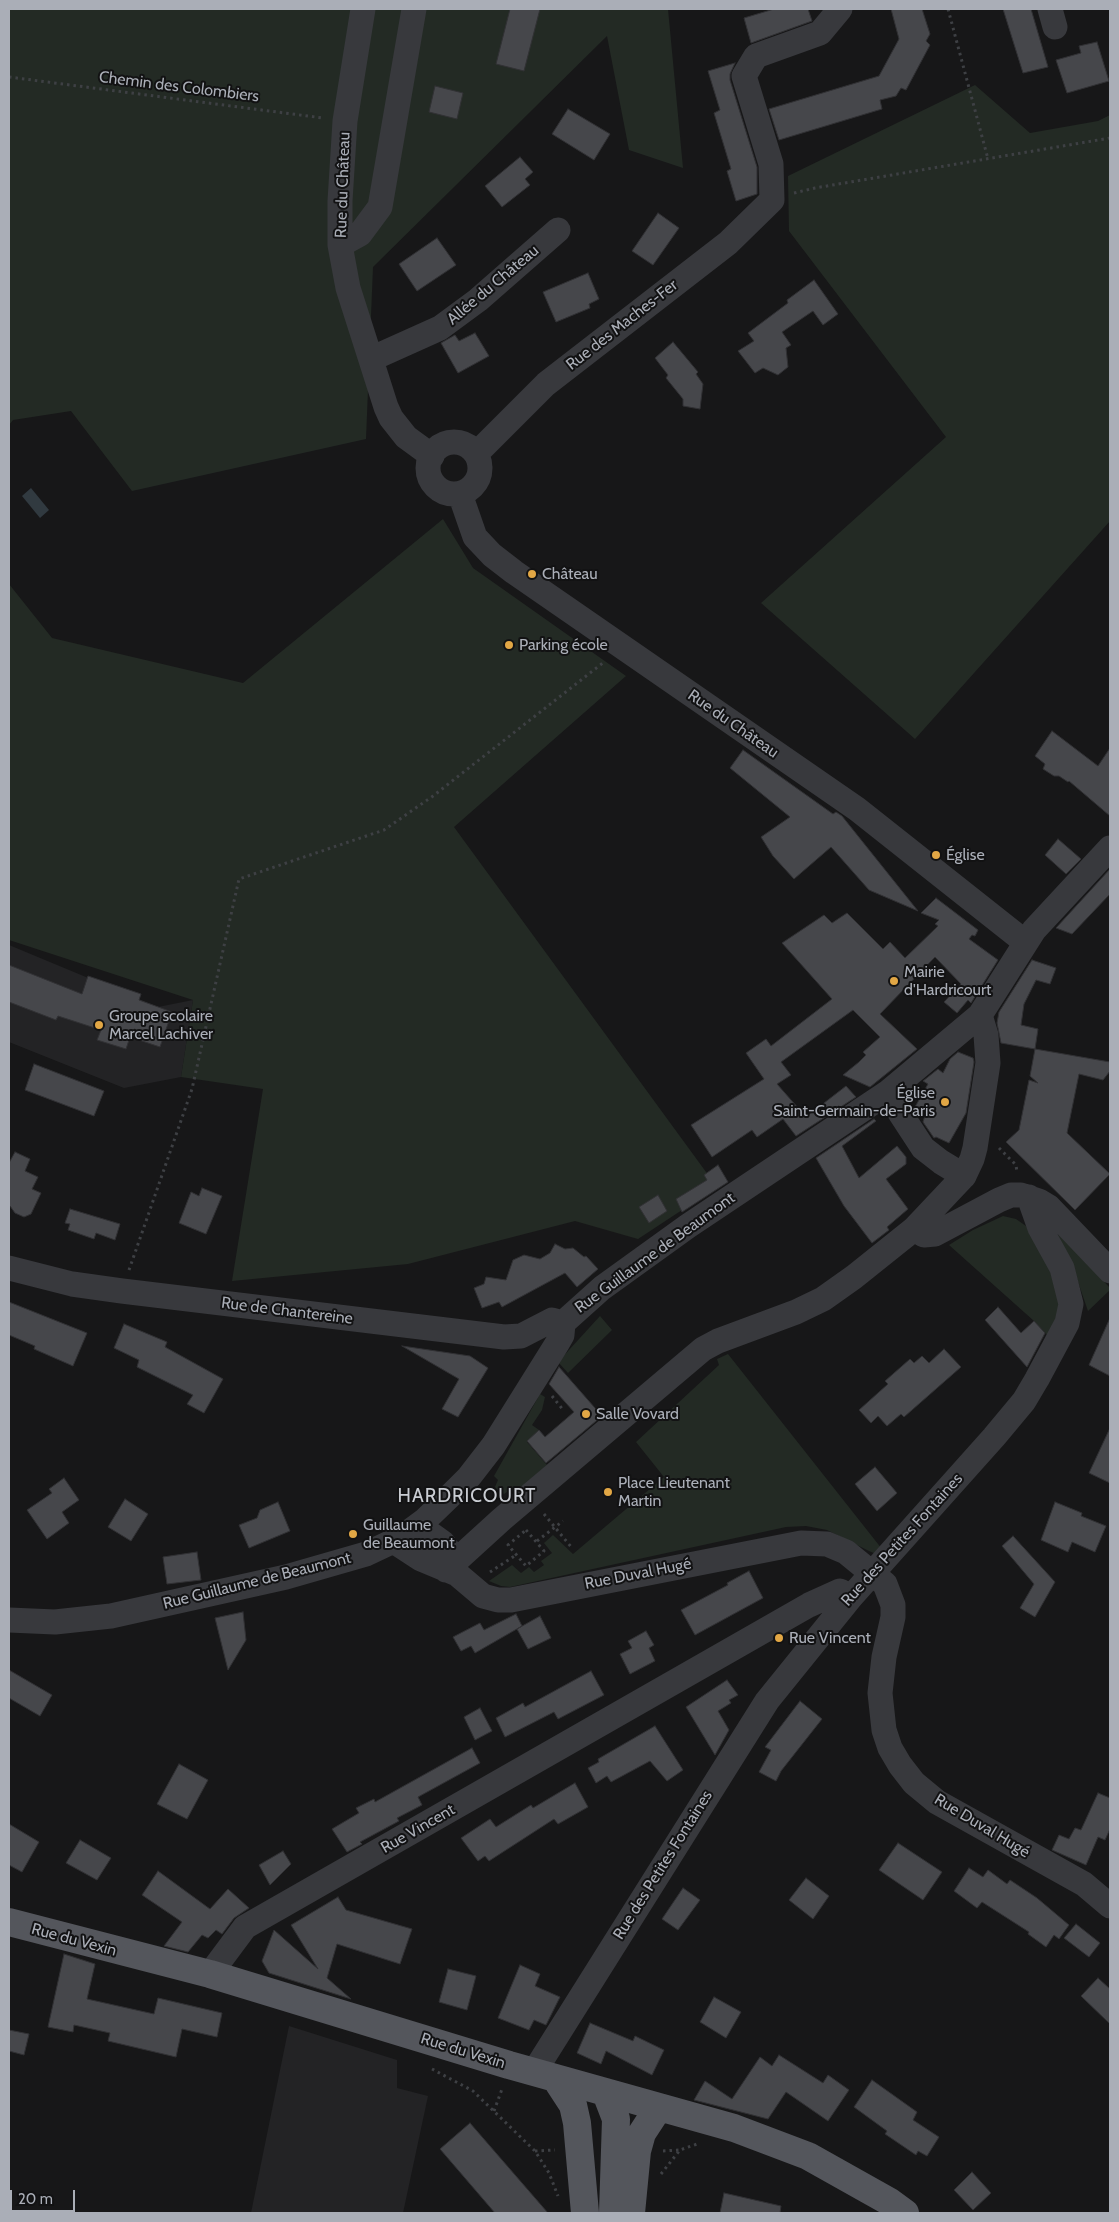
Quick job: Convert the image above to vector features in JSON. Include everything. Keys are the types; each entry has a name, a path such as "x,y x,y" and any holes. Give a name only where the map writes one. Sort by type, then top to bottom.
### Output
{"main road":[{"name":"Rue du Vexin","path":"9,1922 210,1974 545,2075 752,2134 808,2156 890,2202 904,2213"},
{"path":"545,2075 573,2105 577,2123 585,2213"},
{"path":"577,2123 588,2107 606,2093 615,2111 616,2119 613,2213"},
{"path":"631,2213 636,2151 642,2133 658,2107"}],"street":[{"name":"Rue du Château","path":"363,9 345,121 340,201 340,245 348,288 392,418 406,437 432,456"},
{"path":"340,245 360,234 380,207 414,9"},
{"path":"772,200 771,164 744,76 756,56 820,33 840,9"},
{"name":"Rue des Maches-Fer","path":"476,454 546,384 728,244 772,200"},
{"name":"Allée du Château","path":"371,359 440,328 478,300 558,230"},
{"path":"453,443 464,445 476,454 480,467 478,479 470,488 460,494 448,493 434,485 428,470 432,456 441,446 453,443"},
{"name":"Rue du Château","path":"460,494 473,532 492,555 857,809 1024,942"},
{"name":"Rue Guillaume de Beaumont","path":"9,1620 55,1622 112,1616 286,1578 366,1554 395,1542 418,1525 469,1477 493,1446 562,1335 563,1323 602,1288 688,1226 887,1093 980,1015 1024,942 1110,848"},
{"path":"418,1525 443,1543 456,1573 529,1496 703,1349 718,1341 796,1312 822,1299 914,1229 964,1176 975,1148 988,1063 986,1035 980,1015"},
{"path":"887,1093 924,1148 941,1162 964,1176"},
{"path":"914,1229 924,1235 935,1234 983,1208 1012,1195 1029,1197 1049,1207 1110,1271"},
{"name":"Rue des Petites Fontaines","path":"545,2075 767,1701 853,1594 1024,1401 1067,1323 1071,1304 1068,1286 1054,1250 1035,1217 1029,1197"},
{"name":"Rue de Chantereine","path":"9,1268 72,1284 122,1292 504,1337 520,1336 552,1320 563,1323"},
{"name":"Rue Duval Hugé","path":"395,1542 421,1559 456,1573 483,1596 511,1600 801,1543 828,1544 846,1552 873,1572 885,1584 893,1605 893,1617 884,1658 880,1693 884,1730 890,1748 900,1765 914,1782 937,1802 1084,1884 1110,1906"},
{"path":"828,1544 836,1553 844,1577 853,1594"},
{"name":"Rue Vincent","path":"210,1974 246,1927 809,1605 840,1591 853,1594"}],"path":[{"path":"948,9 988,159"},
{"name":"Chemin des Colombiers","path":"9,78 345,121"},
{"path":"772,200 815,188 1110,138"},
{"path":"122,1292 192,1090 239,879 384,830 433,796 623,647"},
{"path":"993,1141 1016,1165"},
{"path":"529,1496 572,1548"},
{"path":"537,1541 563,1521"},
{"path":"526,1530 544,1551 526,1566 516,1555 508,1545 526,1530"},
{"path":"456,1573 516,1555"},
{"path":"417,2037 427,2066 473,2091 536,2151 549,2173 558,2197"},
{"path":"494,2111 502,2088"},
{"path":"654,2151 680,2150 698,2143"},
{"path":"536,2151 558,2150"},
{"path":"659,2178 662,2169 680,2150"}],"shaded area":[{"path":"9,9 668,9 683,168 629,150 607,36 373,267 366,439 132,491 71,411 13,420 9,425"},
{"path":"975,85 1030,133 1098,121 1110,115 1110,521 915,739 761,603 946,437 789,231 788,176"},
{"path":"31,488 49,510 40,518 22,496"},
{"path":"443,519 473,568 626,676 454,827 717,1187 638,1239 575,1221 408,1264 232,1281 263,1089 181,1077 193,1000 9,940 9,584 52,638 243,683"},
{"name":"Groupe scolaire Marcel Lachiver","path":"9,945 158,1007 193,1000 181,1077 124,1088 9,1042"},
{"path":"1003,1216 1016,1219 1026,1226 1044,1255 1058,1288 1060,1313 1049,1337 1034,1321 949,1245 973,1230"},
{"path":"1056,1230 1110,1288 1088,1311 1077,1279"},
{"path":"600,1316 612,1330 568,1373 558,1362"},
{"path":"728,1354 882,1549 876,1554 827,1530 806,1526 786,1527 510,1587 501,1586 489,1581 512,1565 521,1573 529,1567 534,1572 544,1565 541,1561 552,1553 544,1543 553,1535 573,1554 664,1477 636,1442 719,1365 717,1359"},
{"path":"540,1394 545,1397 542,1410 532,1425 539,1430 527,1442 547,1465 515,1493 510,1490 504,1494 495,1487 498,1480 494,1476"},
{"path":"289,2026 397,2060 397,2088 428,2096 403,2213 251,2213"}],"building":[{"path":"510,9 540,9 524,71 496,64"},
{"path":"774,9 808,9 812,21 751,43 744,18"},
{"path":"891,9 922,9 930,34 926,41 930,45 906,90 901,88 896,96 880,100 882,109 779,140 769,109 879,76 899,39"},
{"path":"1003,9 1031,9 1048,67 1023,73"},
{"path":"1097,42 1109,81 1067,93 1056,60 1081,53 1079,46"},
{"path":"735,63 730,74 730,80 757,167 757,194 736,201 727,171 731,169 714,113 720,110 708,71"},
{"path":"435,86 463,93 457,119 429,112"},
{"path":"568,109 610,134 594,160 552,134"},
{"path":"520,157 533,172 525,179 530,185 502,207 485,186"},
{"path":"658,213 679,228 653,265 632,251"},
{"path":"437,238 456,265 417,291 399,264"},
{"path":"588,273 599,299 589,304 590,308 556,322 543,292"},
{"path":"814,280 838,314 823,325 813,311 782,332 791,345 786,348 788,367 778,375 763,368 755,373 738,351 754,341 748,333 788,303 787,300"},
{"path":"475,333 489,356 458,373 441,343 455,335 459,341"},
{"path":"673,342 698,372 696,374 703,384 700,409 683,406 683,399 666,378 668,375 655,358"},
{"path":"1052,731 1098,766 1110,748 1110,816 1069,781 1059,776 1054,776 1043,769 1045,764 1035,756"},
{"path":"743,750 833,814 836,812 842,816 918,911 869,890 831,847 794,879 773,856 761,837 790,817 730,768"},
{"path":"1058,839 1081,859 1066,874 1045,855"},
{"path":"1110,869 1110,894 1072,934 1056,928"},
{"path":"936,898 978,930 975,936 972,935 969,939 998,960 971,1003 968,1000 957,1013 944,1002 961,984 935,957 880,1014 917,1049 870,1087 843,1075 866,1055 863,1052 880,1037 853,1010 781,1062 791,1075 777,1084 806,1117 846,1086 856,1097 796,1136 783,1119 757,1137 752,1130 712,1157 691,1125 764,1079 746,1053 766,1039 771,1046 832,999 782,943 824,915 832,923 847,913 883,949 890,942 905,958 938,926 935,924 939,920 921,913"},
{"path":"1032,960 1056,968 1050,984 1036,980 1024,1004 1021,1025 1038,1029 1035,1049 1001,1043 997,1023 999,1012"},
{"path":"9,965 82,994 88,976 141,994 139,1000 172,1012 160,1047 130,1037 126,1049 97,1040 101,1030 58,1016 56,1020 9,1002"},
{"path":"1035,1049 1110,1062 1110,1071 1103,1080 1079,1074 1067,1133 1110,1174 1075,1210 1006,1142 1019,1130 1029,1080 1038,1083 1030,1076"},
{"name":"Église Saint-Germain-de-Paris","path":"958,1052 973,1058 974,1062 966,1113 949,1143 936,1137 934,1138 923,1122 926,1112 915,1107 928,1084 923,1081 938,1069 943,1073 950,1059"},
{"path":"34,1064 104,1091 94,1116 25,1090"},
{"path":"874,1119 876,1121 842,1146 859,1178 897,1146 906,1157 906,1164 886,1179 908,1209 887,1227 889,1230 872,1243 844,1206 816,1158"},
{"path":"15,1152 30,1159 25,1171 38,1177 32,1189 41,1193 31,1214 24,1217 15,1213 10,1206 9,1209 9,1163"},
{"path":"718,1165 728,1182 682,1212 676,1199 707,1180 704,1175"},
{"path":"202,1188 222,1196 206,1234 179,1223 191,1192 199,1196"},
{"path":"658,1195 667,1211 649,1223 639,1207"},
{"path":"70,1209 120,1224 115,1240 96,1233 94,1239 68,1230 70,1224 65,1223"},
{"path":"555,1244 565,1249 573,1248 584,1257 586,1256 598,1269 577,1287 565,1273 502,1307 499,1302 482,1308 474,1288 484,1284 486,1277 506,1280 513,1260 524,1255 540,1259 550,1253"},
{"path":"9,1302 87,1333 73,1366 34,1349 35,1346 9,1335"},
{"path":"998,1307 1021,1333 1034,1321 1045,1333 1027,1367 985,1320"},
{"path":"1110,1318 1110,1376 1089,1365"},
{"path":"124,1324 167,1342 165,1347 223,1379 204,1413 187,1404 193,1395 137,1367 139,1360 114,1348"},
{"path":"402,1346 470,1356 488,1368 458,1417 442,1409 459,1379"},
{"path":"944,1349 961,1367 904,1417 901,1414 887,1426 878,1416 871,1423 859,1410 888,1384 885,1381 910,1359 914,1363 922,1356 929,1363"},
{"name":"Salle Vovard","path":"559,1367 602,1416 546,1463 527,1441 539,1430 545,1437 574,1412 549,1384"},
{"path":"1110,1428 1110,1483 1089,1473"},
{"path":"875,1467 897,1493 877,1511 855,1484"},
{"path":"64,1478 79,1500 62,1512 69,1523 47,1539 27,1510 52,1493 49,1489"},
{"path":"125,1499 148,1514 131,1541 108,1527"},
{"path":"278,1502 290,1531 249,1548 239,1525 257,1518 260,1510"},
{"path":"1055,1502 1082,1513 1081,1516 1106,1526 1095,1552 1072,1542 1068,1552 1041,1540"},
{"path":"1013,1536 1055,1582 1035,1617 1020,1608 1034,1584 1002,1546"},
{"path":"197,1552 201,1580 167,1584 163,1557"},
{"path":"749,1571 763,1598 695,1635 681,1610 728,1585 727,1583"},
{"path":"243,1612 246,1640 228,1670 215,1618"},
{"path":"516,1614 522,1626 475,1653 471,1646 461,1651 453,1637 480,1623 484,1630"},
{"path":"540,1616 551,1638 528,1649 517,1629"},
{"path":"646,1631 654,1645 649,1648 655,1661 630,1674 620,1654 632,1648 628,1641"},
{"path":"9,1670 52,1695 40,1716 9,1698"},
{"path":"591,1671 604,1695 558,1719 554,1712 505,1737 496,1718 523,1703 525,1707"},
{"path":"727,1680 738,1695 729,1700 731,1703 718,1711 729,1730 715,1755 686,1707"},
{"path":"800,1701 822,1719 781,1771 776,1781 759,1772 771,1750 765,1747"},
{"path":"480,1708 492,1731 475,1740 464,1717"},
{"path":"655,1726 683,1770 667,1781 650,1761 611,1782 607,1776 596,1783 588,1768 599,1762 598,1759"},
{"path":"472,1748 480,1763 418,1797 422,1805 397,1818 399,1821 360,1842 362,1844 347,1852 332,1829 359,1813 356,1808 374,1799 375,1802"},
{"path":"179,1764 208,1780 187,1819 157,1804"},
{"path":"575,1783 588,1807 558,1824 554,1819 489,1861 485,1856 478,1861 461,1838 490,1819 496,1827 531,1805 533,1808"},
{"path":"1098,1793 1110,1798 1110,1829 1105,1840 1098,1837 1086,1865 1052,1850 1059,1835 1069,1839 1075,1828 1081,1830"},
{"path":"9,1824 39,1842 22,1872 9,1865"},
{"path":"80,1840 111,1858 97,1880 66,1863"},
{"path":"898,1843 942,1872 923,1900 879,1870"},
{"path":"283,1851 291,1864 270,1885 259,1865"},
{"path":"969,1868 983,1877 988,1870 1007,1884 1010,1880 1037,1898 1069,1925 1059,1939 1054,1935 1046,1947 1028,1934 1029,1932 982,1902 977,1908 954,1891"},
{"path":"158,1871 210,1909 228,1889 249,1908 234,1918 222,1934 216,1930 208,1938 202,1935 188,1952 164,1946 182,1922 142,1895"},
{"path":"806,1878 829,1896 813,1919 789,1900"},
{"path":"683,1888 700,1900 678,1930 662,1919"},
{"path":"338,1897 346,1910 412,1929 400,1964 337,1944 327,1978 351,1999 269,1973 262,1961 274,1930 318,1969 291,1925"},
{"path":"1076,1924 1100,1943 1089,1957 1064,1938"},
{"path":"64,1954 95,1964 87,1999 154,2014 158,1998 222,2013 217,2037 182,2029 176,2057 108,2041 110,2033 74,2025 73,2032 48,2027"},
{"path":"520,1965 540,1974 535,1986 560,1997 546,2025 534,2020 529,2030 498,2018"},
{"path":"448,1969 476,1976 467,2010 439,2002"},
{"path":"1098,1978 1110,1989 1110,2024 1081,1996"},
{"path":"714,1997 741,2012 726,2038 700,2022"},
{"path":"590,2023 633,2041 635,2036 664,2050 652,2075 606,2051 601,2064 577,2053"},
{"path":"9,2030 29,2034 24,2055 9,2051"},
{"path":"779,2055 823,2083 828,2075 849,2090 828,2121 786,2092 768,2119 694,2100 705,2081 732,2099 760,2057 772,2066"},
{"path":"872,2080 917,2112 913,2120 939,2137 927,2156 918,2151 916,2155 885,2134 887,2131 854,2107"},
{"path":"470,2123 548,2213 495,2213 440,2149"},
{"path":"972,2172 991,2193 973,2210 954,2190"},
{"path":"724,2193 781,2206 780,2213 720,2213"}],"place":[{"name":"Château","path":"532,574"},
{"name":"Parking école","path":"509,645"},
{"name":"Église","path":"936,855"},
{"name":"Mairie d'Hardricourt","path":"894,981"},
{"name":"Groupe scolaire Marcel Lachiver","path":"99,1025"},
{"name":"Église Saint-Germain-de-Paris","path":"945,1102"},
{"name":"Salle Vovard","path":"586,1414"},
{"name":"Place Lieutenant Martin","path":"608,1492"},
{"name":"Guillaume de Beaumont","path":"353,1534"},
{"name":"Rue Vincent","path":"779,1638"}],"district":[{"name":"HARDRICOURT","path":"467,1496"}]}
